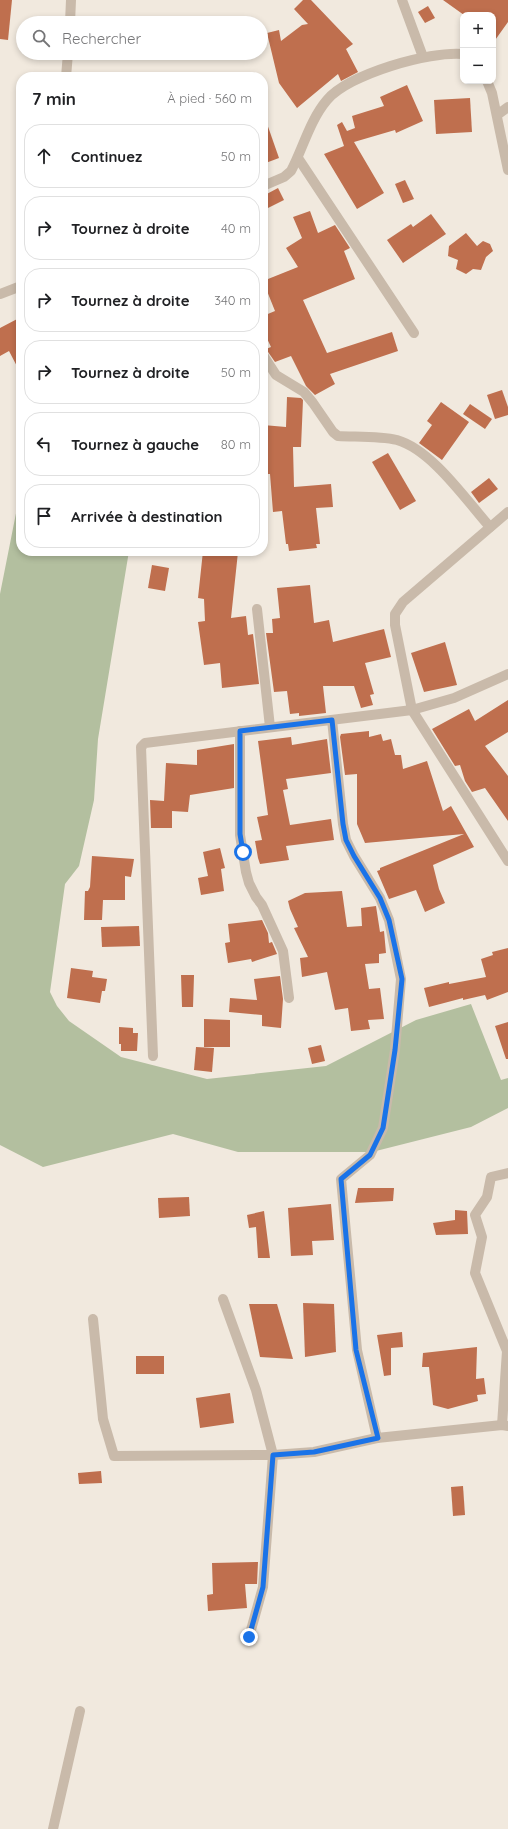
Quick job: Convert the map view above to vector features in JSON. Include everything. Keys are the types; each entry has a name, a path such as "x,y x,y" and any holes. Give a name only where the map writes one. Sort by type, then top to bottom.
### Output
{"street":[{"path":"70,16 71,0"},
{"path":"402,0 423,57"},
{"path":"268,184 284,177 291,171 317,115 327,100 342,87 384,69 423,57 460,54"},
{"path":"66,72 67,60"},
{"path":"488,84 492,93 508,170"},
{"path":"497,115 508,107"},
{"path":"298,158 414,332"},
{"path":"0,294 16,288"},
{"path":"268,363 276,376 304,392 313,402 333,432 338,436 396,440 412,446 430,459 490,527"},
{"path":"508,512 403,602 397,609 395,625 412,710 508,861"},
{"path":"257,609 270,727"},
{"path":"153,1056 141,747 145,743 412,710 454,698 508,674"},
{"path":"332,720 346,840 380,898 389,920 402,979 395,1050 383,1128 370,1155 341,1179 356,1350 378,1438"},
{"path":"240,731 240,834 246,872 249,883 262,905 283,951 289,998"},
{"path":"93,1319 103,1419 114,1456 273,1455 314,1452 378,1438 505,1425 507,1351 475,1273 482,1236 475,1215 488,1197 491,1177 508,1173"},
{"path":"223,1299 256,1390 273,1455 263,1587 249,1637"},
{"path":"53,1829 80,1711"}],"green space":[{"path":"16,513 16,556 128,556 98,739 94,800 79,866 65,884 50,992 57,1006 69,1021 121,1057 207,1079 326,1066 416,1020 471,1004 501,1080 508,1078 508,1108 471,1127 372,1152 238,1152 173,1134 43,1167 0,1145 0,594"}],"building":[{"path":"0,0 12,0 8,40 0,39"},
{"path":"303,0 311,0 353,44 346,49 358,72 341,81 338,74 297,108 279,83 268,37 268,33 279,30 281,41 302,25 308,24 294,9"},
{"path":"443,0 508,0 508,22 496,39 496,12 460,12"},
{"path":"428,6 435,18 425,23 418,12"},
{"path":"407,85 423,121 396,133 395,130 354,142 384,193 357,209 324,154 344,146 337,125 342,122 347,131 355,128 352,116 384,106 380,97"},
{"path":"470,98 472,132 436,134 434,100"},
{"path":"268,127 279,158 268,162"},
{"path":"405,180 414,199 403,203 395,184"},
{"path":"278,188 284,200 268,208 268,193"},
{"path":"310,211 318,233 335,225 350,248 344,251 355,279 303,300 327,353 392,332 398,351 330,374 335,384 315,395 306,386 291,356 275,362 268,352 268,348 271,347 268,341 268,314 275,311 268,294 268,279 298,267 286,248 302,238 293,217"},
{"path":"431,214 446,234 403,263 387,240 411,224 413,227"},
{"path":"466,233 477,246 483,241 490,244 493,251 486,257 481,270 473,269 466,274 456,269 458,260 448,256 449,246"},
{"path":"16,320 16,364 9,351 0,356 0,328"},
{"path":"502,390 508,407 508,415 495,419 487,395"},
{"path":"287,397 301,398 303,400 301,447 293,447 294,487 331,484 333,507 316,508 320,544 316,544 317,548 289,551 288,544 286,544 282,511 273,512 270,474 268,474 268,425 286,427"},
{"path":"441,402 469,422 442,460 419,443 432,425 427,421"},
{"path":"470,404 492,419 485,429 463,414"},
{"path":"388,453 416,501 400,510 372,462"},
{"path":"489,478 498,489 479,503 471,492"},
{"path":"202,556 238,556 231,618 246,616 248,635 253,634 259,684 222,688 220,663 204,665 198,622 205,621 204,599 198,598"},
{"path":"152,565 169,568 165,591 148,588"},
{"path":"310,585 314,623 329,620 333,642 384,629 391,657 365,663 374,694 370,695 373,705 361,708 354,686 323,686 326,713 299,716 299,713 290,714 287,691 274,692 266,633 273,633 272,619 280,618 277,588"},
{"path":"445,642 457,685 424,692 411,653"},
{"path":"508,700 508,732 485,746 508,776 508,821 485,788 472,792 465,781 460,765 455,766 432,729 469,709 475,721"},
{"path":"369,731 369,737 381,734 383,741 391,739 395,755 401,755 403,769 427,761 443,811 451,806 474,847 433,865 439,889 445,903 425,912 416,890 389,899 377,871 380,870 380,868 464,834 365,843 357,824 357,774 345,775 340,737 341,734"},
{"path":"291,737 292,745 327,739 331,773 286,779 288,789 283,790 290,825 331,819 334,840 286,846 289,860 260,864 255,841 262,840 257,817 268,815 258,741"},
{"path":"234,744 234,788 190,795 188,812 172,811 172,828 151,828 150,800 164,801 166,763 197,765 197,750"},
{"path":"220,848 225,868 221,869 224,891 201,895 198,878 208,876 203,852"},
{"path":"92,856 134,859 131,877 125,876 125,900 103,900 102,920 84,920 85,891 88,891 90,887"},
{"path":"342,891 347,927 362,926 361,908 376,906 380,932 384,931 386,953 379,954 379,963 365,964 369,989 380,988 384,1019 368,1020 370,1029 351,1031 348,1008 335,1010 327,972 302,977 300,958 308,957 294,928 298,927 288,901 305,893"},
{"path":"262,920 268,933 269,943 272,942 277,954 252,962 251,959 228,963 225,943 230,942 228,924"},
{"path":"139,926 140,946 102,947 101,927"},
{"path":"508,948 508,992 487,1000 485,995 463,1000 463,998 429,1007 424,988 449,982 449,984 486,977 481,959 493,955 492,952"},
{"path":"71,968 93,971 92,977 107,979 105,991 102,991 100,1003 67,998"},
{"path":"181,975 194,975 193,1007 182,1007"},
{"path":"280,976 283,999 281,1028 262,1026 262,1015 229,1012 230,998 257,1000 254,979"},
{"path":"204,1019 230,1020 230,1047 204,1047"},
{"path":"508,1022 508,1059 506,1059 495,1026"},
{"path":"119,1027 133,1028 133,1033 138,1033 137,1051 121,1051 121,1044 119,1044"},
{"path":"321,1045 325,1061 312,1064 308,1048"},
{"path":"196,1047 214,1048 212,1072 194,1070"},
{"path":"358,1188 394,1188 393,1201 355,1203"},
{"path":"189,1197 190,1216 159,1218 158,1198"},
{"path":"331,1204 334,1240 312,1241 313,1255 291,1256 288,1208"},
{"path":"455,1210 467,1211 468,1234 436,1235 433,1223 455,1220"},
{"path":"264,1211 270,1258 258,1258 256,1227 249,1228 247,1215"},
{"path":"303,1303 334,1304 336,1352 305,1357"},
{"path":"249,1304 277,1304 293,1359 260,1357"},
{"path":"402,1332 403,1347 391,1348 391,1375 384,1376 377,1335"},
{"path":"477,1347 476,1379 484,1378 486,1394 477,1395 478,1401 448,1409 433,1405 429,1367 422,1367 423,1353"},
{"path":"136,1356 164,1356 164,1374 136,1374"},
{"path":"230,1393 234,1423 200,1428 196,1398"},
{"path":"101,1471 102,1483 79,1484 78,1473"},
{"path":"463,1486 465,1515 453,1516 451,1487"},
{"path":"258,1562 257,1584 245,1584 247,1608 208,1611 207,1595 213,1594 212,1563"}],"route":[{"path":"243,852 240,834 240,731 332,720 346,840 380,898 389,920 402,979 395,1050 383,1128 370,1155 341,1179 356,1350 378,1438 314,1452 273,1455 270,1512 263,1587 249,1637"}]}
